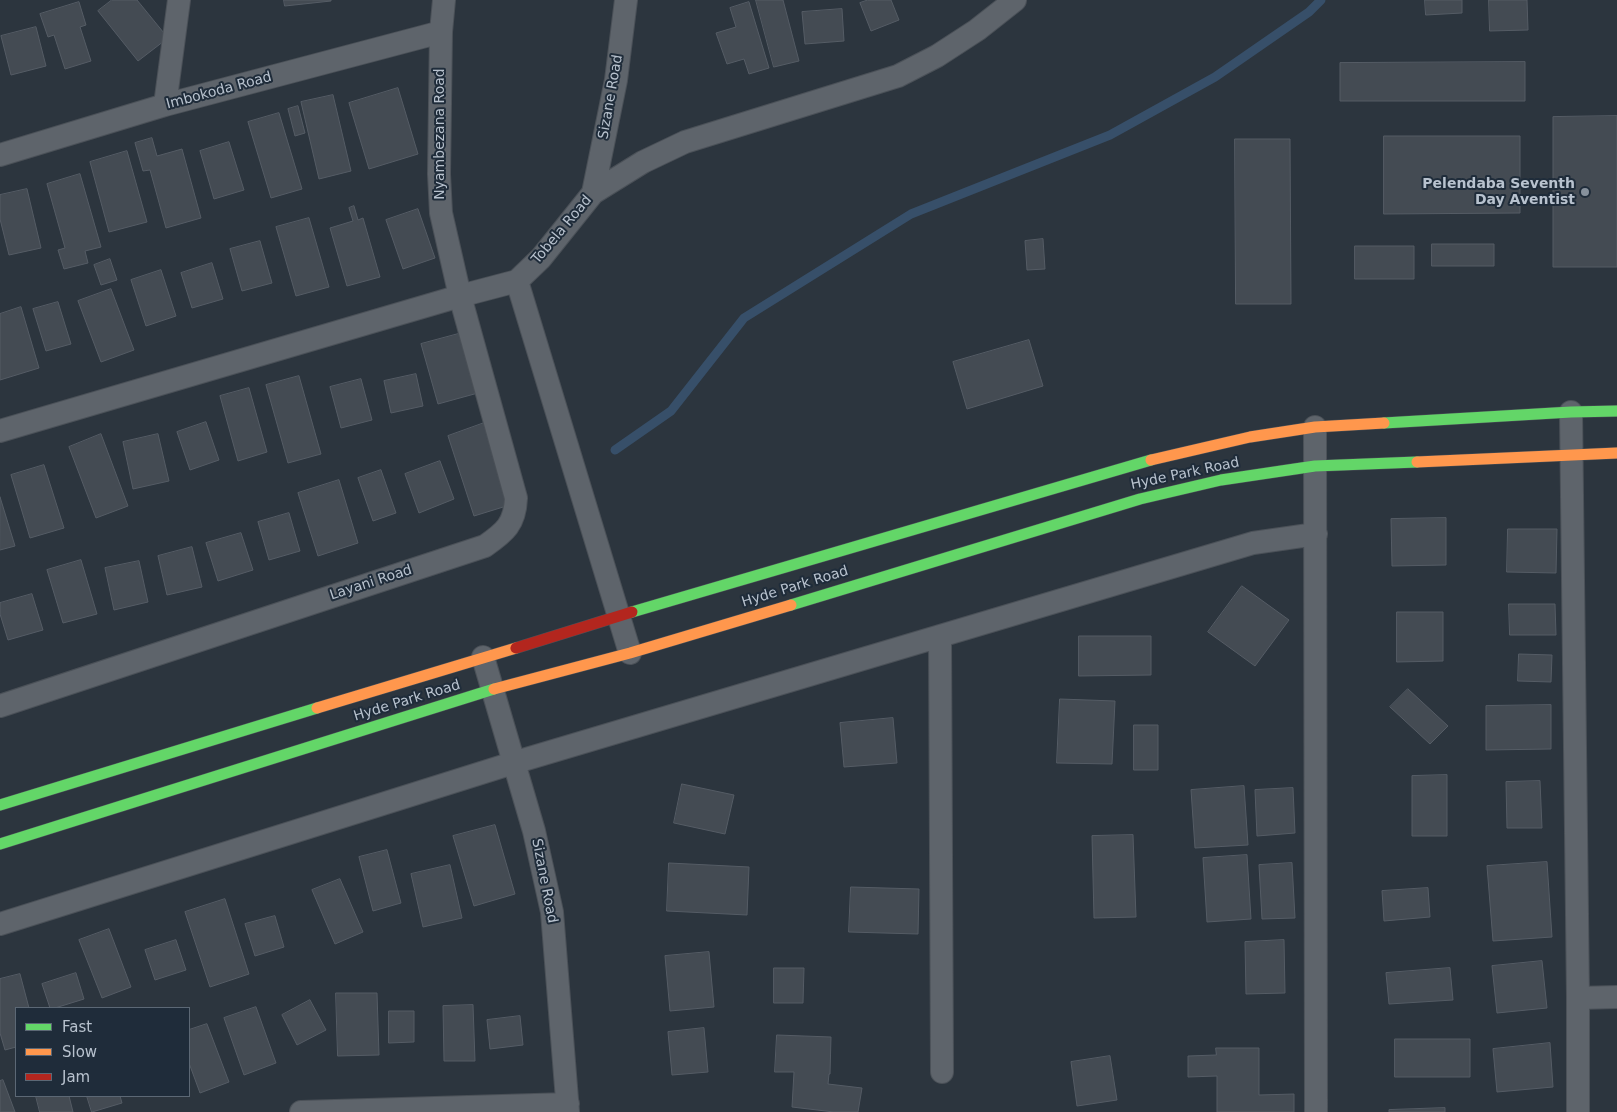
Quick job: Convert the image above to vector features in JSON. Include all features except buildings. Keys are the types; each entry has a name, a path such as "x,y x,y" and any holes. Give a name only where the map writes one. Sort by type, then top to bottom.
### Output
{"street":[{"path":"165,105 180,0"},
{"name":"Nyambezana Road","path":"444,0 441,32 439,174 441,213 460,296"},
{"name":"Sizane Road","path":"593,193 616,80 626,0"},
{"name":"Tobela Road","path":"517,281 541,258 593,193 643,162 686,142 898,76 937,56 977,30 1015,0"},
{"name":"Imbokoda Road","path":"0,156 165,105 441,32"},
{"path":"0,431 517,281 630,653"},
{"name":"Layani Road","path":"0,706 485,546 500,535 510,524 515,512 516,498 460,296"},
{"name":"Hyde Park Road","path":"0,805 619,616 1132,465 1250,437 1315,427 1617,411"},
{"path":"1571,412 1578,1112"},
{"path":"1315,427 1316,1112"},
{"name":"Hyde Park Road","path":"0,844 492,690 630,653 1140,499 1221,480 1315,466 1617,452"},
{"path":"0,924 513,763 1253,542 1316,534"},
{"path":"940,636 942,1072"},
{"name":"Sizane Road","path":"483,658 534,831 552,912 568,1108"},
{"path":"1578,998 1617,997"},
{"path":"301,1112 568,1108"}],"waterway":[{"path":"615,450 671,411 744,318 911,214 1110,135 1215,77 1309,12 1321,0"}],"traffic: fast":[{"path":"1384,423 1617,411"},
{"path":"632,612 1151,460"},
{"path":"791,605 1140,499 1221,480 1315,466 1417,462"},
{"path":"0,844 494,689"},
{"path":"0,805 317,708"}],"traffic: slow":[{"path":"1151,460 1250,437 1315,427 1384,423"},
{"path":"1417,462 1617,453"},
{"path":"494,689 630,653 791,605"},
{"path":"317,708 516,648"}],"traffic: jam":[{"path":"516,648 632,612"}],"place":[{"name":"Pelendaba Seventh Day Aventist","path":"1585,192"}]}
